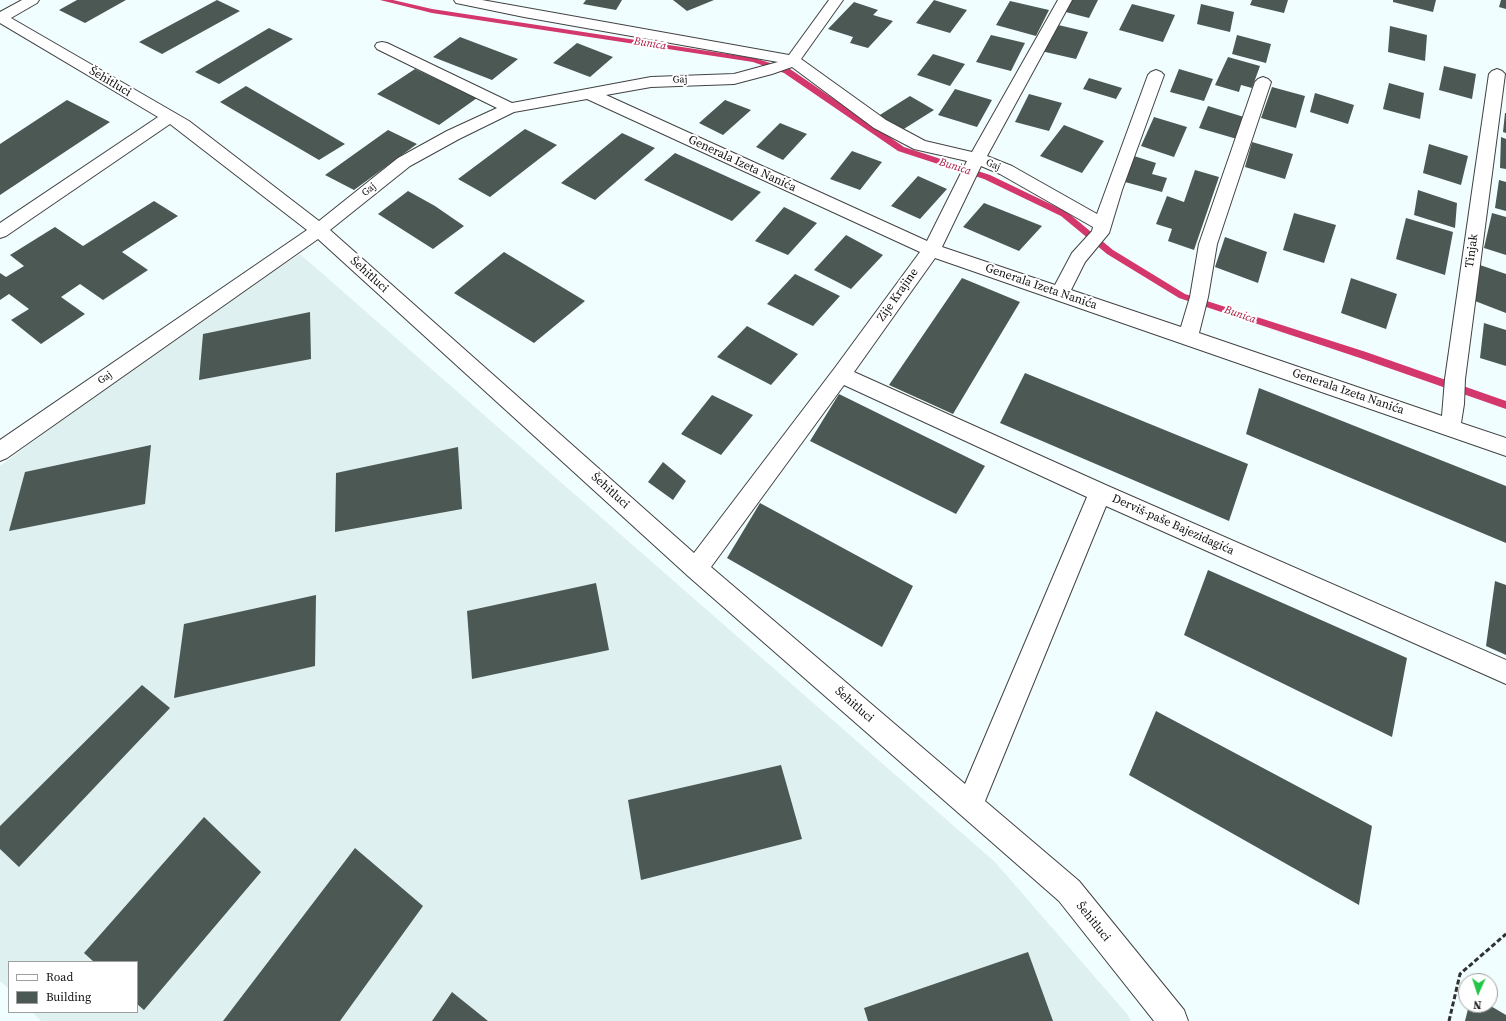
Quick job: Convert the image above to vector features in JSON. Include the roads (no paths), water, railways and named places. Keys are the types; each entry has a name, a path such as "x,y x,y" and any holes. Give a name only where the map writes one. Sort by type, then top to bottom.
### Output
{"street":[{"path":"0,18 32,0"},
{"name":"Gaj","path":"461,0 788,63 880,124 920,145 1006,170 1101,229"},
{"path":"788,63 836,0"},
{"name":"Zije Krajine","path":"696,569 841,376 930,250 975,162 1065,0"},
{"name":"Šehitluci","path":"0,18 183,125 319,230 696,569 1069,891 1173,1021"},
{"path":"382,46 510,108"},
{"name":"Gaj","path":"0,452 319,230 404,162 453,135 510,108 651,82 734,79 766,72 788,63"},
{"name":"Tinjak","path":"1450,427 1454,404 1455,379 1497,74"},
{"path":"1060,293 1078,258 1101,229 1113,190 1156,75"},
{"path":"1188,336 1197,303 1208,244 1264,82"},
{"name":"Generala Izeta Nanića","path":"590,94 930,250 1188,336 1506,447"},
{"path":"0,232 169,116"},
{"name":"Derviš-paše Bajezidagića","path":"841,376 1100,493 1506,672"},
{"path":"970,805 1100,493"}],"waterway":[{"name":"Bunica","path":"384,0 432,11 754,60 787,71 901,149 987,177 1064,214 1110,252 1182,296 1363,355 1506,405"}]}
